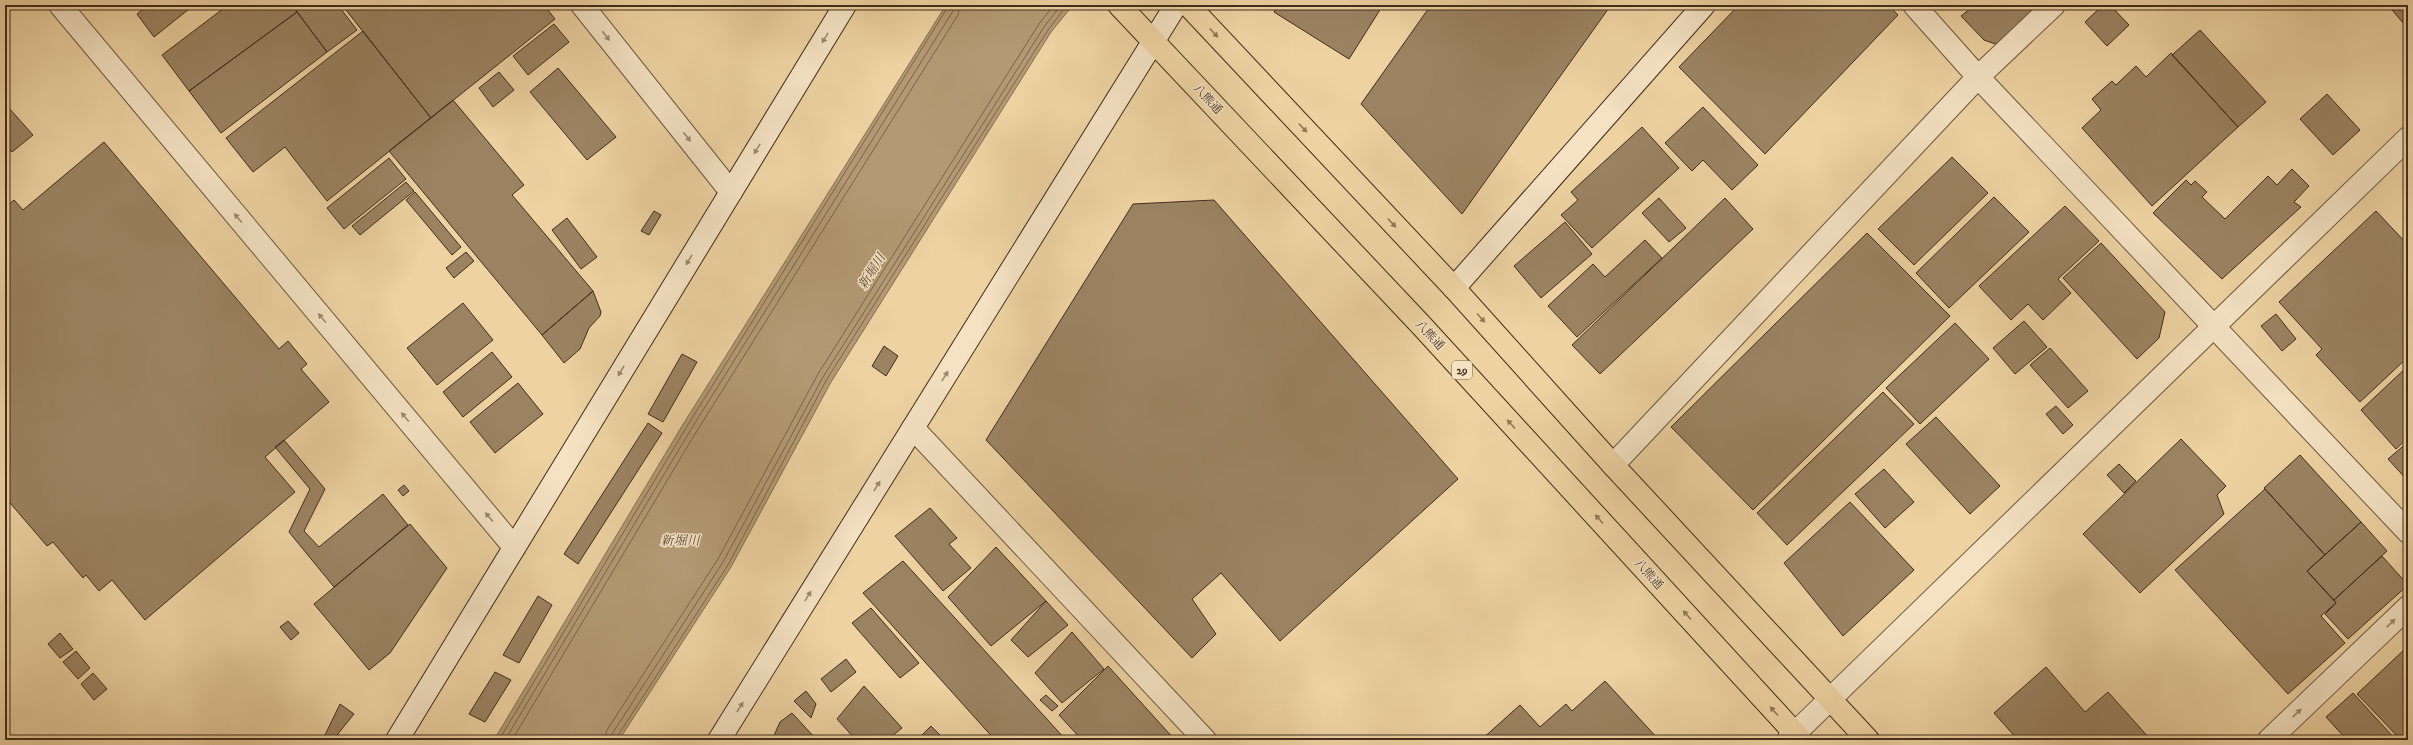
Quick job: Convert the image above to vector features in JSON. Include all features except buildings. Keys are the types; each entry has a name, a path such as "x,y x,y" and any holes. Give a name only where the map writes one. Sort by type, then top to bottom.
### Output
{"main road":[{"name":"八熊通","path":"1119,5 1421,325 1794,738"},
{"path":"1188,5 1454,288 1613,465 1868,740"}],"street":[{"path":"60,5 514,547"},
{"path":"582,5 731,192"},
{"path":"397,740 845,5"},
{"path":"719,740 1176,5"},
{"path":"1454,288 1704,5"},
{"path":"1914,5 1978,77 2408,532"},
{"path":"1613,465 1978,77 2054,5"},
{"path":"1794,738 1830,699 2408,138"},
{"path":"913,428 1205,740"},
{"path":"2269,740 2408,607"}],"water":[{"name":"新堀川","path":"946,5 1073,5 1051,32 831,382 731,567 619,740 494,740 682,426"}]}
